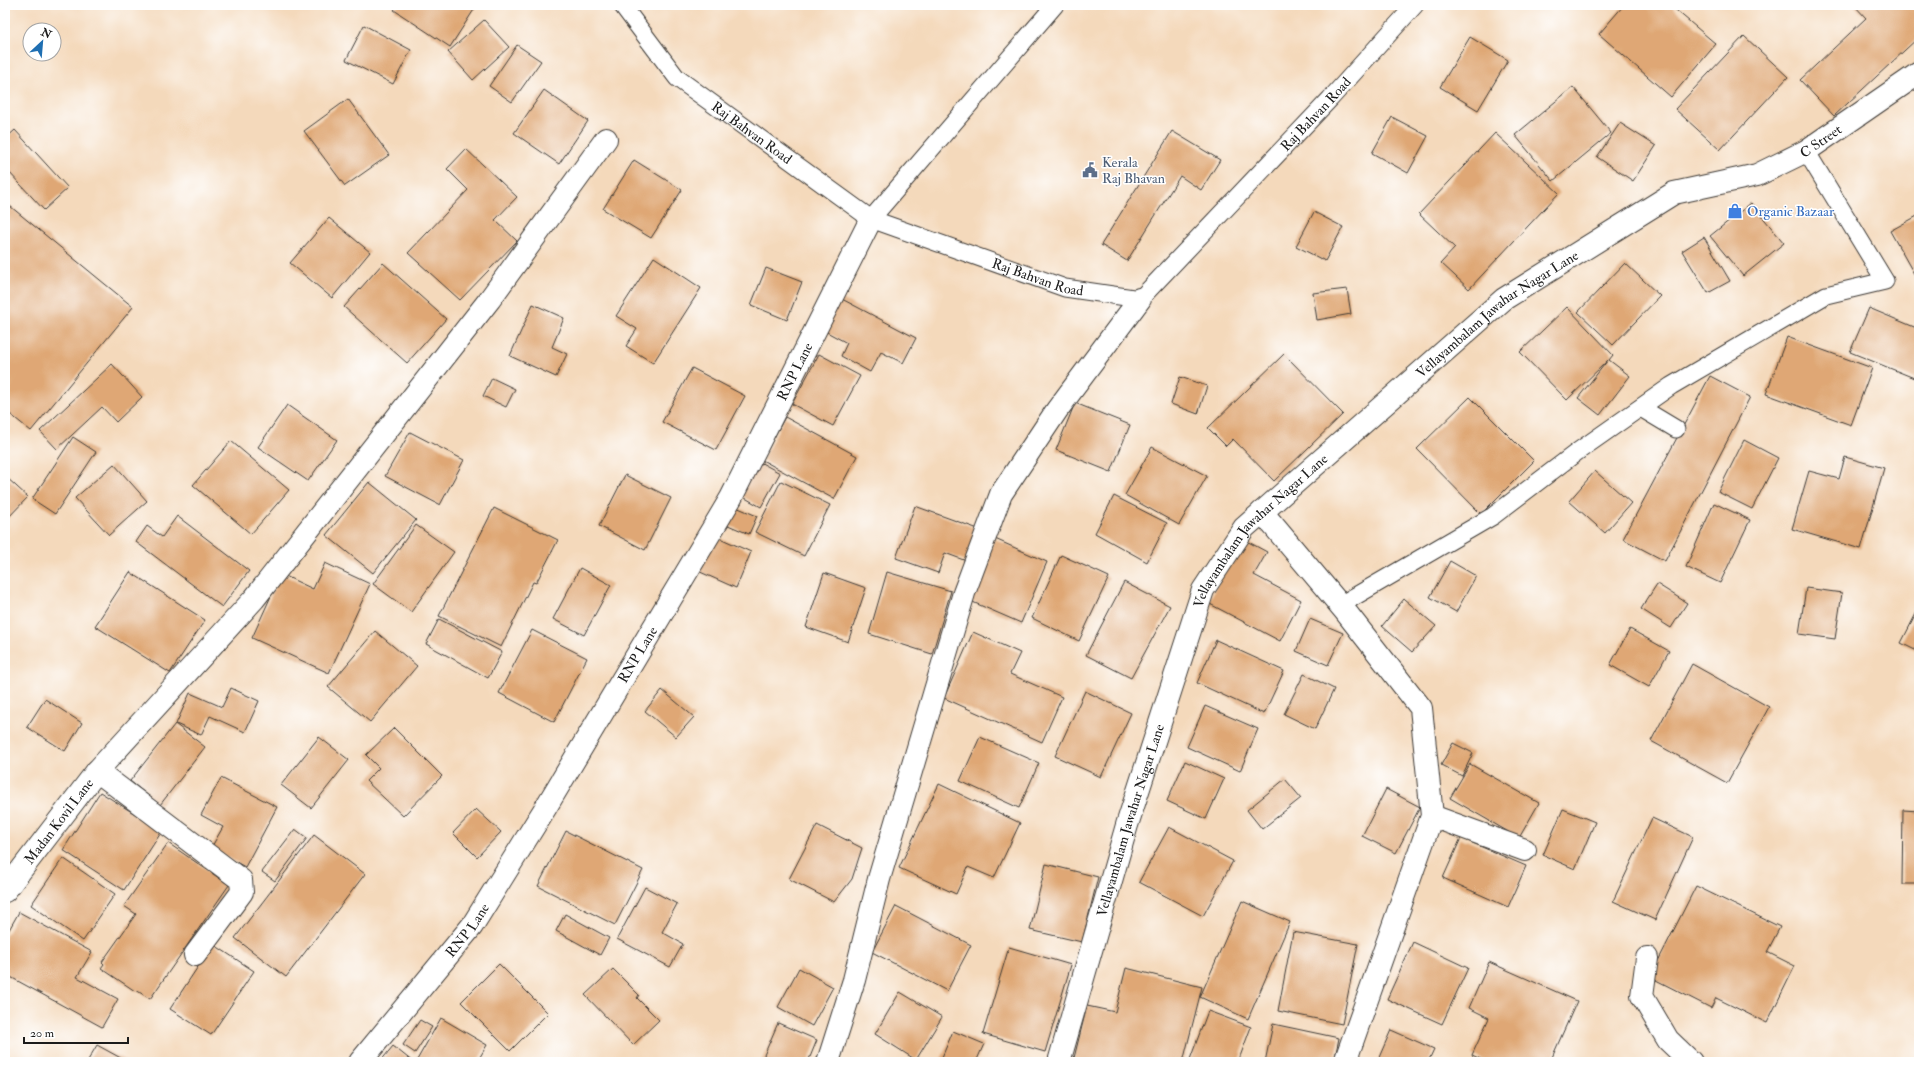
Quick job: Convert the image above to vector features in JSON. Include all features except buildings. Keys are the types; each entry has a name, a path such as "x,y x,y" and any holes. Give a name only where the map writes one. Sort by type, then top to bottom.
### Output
{"street":[{"name":"C Street","path":"1710,184 1757,175 1806,151 1919,73"},
{"name":"Madan Kovil Lane","path":"5,891 97,771 254,598 490,299 606,139"},
{"name":"Vellayambalam Jawahar Nagar Lane","path":"1059,1062 1128,825 1203,590 1244,528 1504,299 1674,192 1710,184"},
{"name":"RNP Lane","path":"360,1062 472,926 546,807 731,498 871,219"},
{"path":"828,1062 854,980 879,879 964,592 1001,494 1057,410 1140,299"},
{"path":"1262,512 1340,605 1421,708 1432,816 1345,1062"},
{"path":"97,771 241,880 242,892 195,955"},
{"path":"1432,816 1526,850"},
{"path":"1647,958 1642,996 1668,1040 1692,1062"}],"lane":[{"name":"Raj Bahvan Road","path":"622,5 677,78 871,219 1065,288 1140,299 1330,99 1415,5"},
{"path":"871,219 1055,5"},
{"path":"1340,605 1493,516 1577,452 1671,386 1826,295 1885,281 1806,151"},
{"path":"1640,408 1676,429"}],"place":[{"name":"Kerala Raj Bhavan","path":"1090,170"},
{"name":"Organic Bazaar","path":"1735,211"}]}
